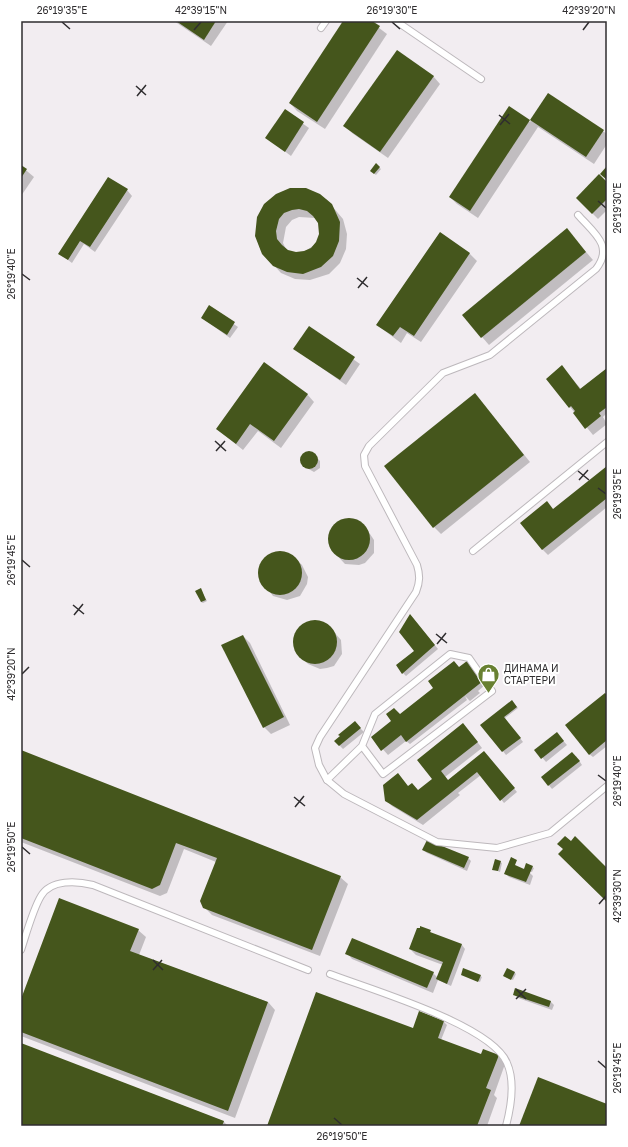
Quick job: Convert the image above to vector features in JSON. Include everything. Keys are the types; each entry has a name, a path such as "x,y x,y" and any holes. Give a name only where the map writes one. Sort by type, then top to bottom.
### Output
{"lane":[{"path":"321,28 326,21"},
{"path":"396,21 481,79"},
{"path":"578,215 602,242 604,252 602,261 596,269 490,355 443,373 368,446 364,456 365,466 417,565 420,575 419,584 416,592 320,737 315,748 319,765 327,780 344,794 437,842 497,848 550,833 607,786"},
{"path":"473,551 607,442"},
{"path":"327,780 362,746 375,714 450,654 469,658 492,691 383,774 362,746"},
{"path":"21,950 41,895 52,887 64,882 78,881 93,884 308,970"},
{"path":"330,974 430,1011 467,1028 492,1044 507,1062 511,1087 506,1126"}],"building":[{"path":"176,21 216,21 204,40"},
{"path":"343,21 372,21 380,26 317,122 289,103"},
{"path":"397,50 434,76 380,152 343,126"},
{"path":"548,93 604,130 586,157 530,120"},
{"path":"509,106 530,120 470,211 449,197"},
{"path":"285,109 304,122 285,152 265,138"},
{"path":"376,163 380,167 374,174 370,171"},
{"path":"21,165 27,169 21,178"},
{"path":"607,166 607,180 600,174"},
{"path":"599,174 607,182 607,199 592,214 576,198"},
{"path":"108,177 128,189 90,247 80,241 68,260 58,254"},
{"path":"290,188 306,188 320,194 332,204 340,222 339,241 333,256 321,267 303,274 287,272 273,266 262,254 255,236 257,217 264,204 276,194","holes":["299,209 307,211 318,223 319,234 316,242 311,248 304,251 296,252 288,250 277,239 276,231 279,219 284,213 292,210"]},
{"path":"567,228 586,252 481,338 462,315"},
{"path":"440,232 470,253 414,336 400,327 393,336 376,325"},
{"path":"209,305 235,322 227,335 201,318"},
{"path":"309,326 355,357 340,380 293,349"},
{"path":"264,362 308,394 274,441 250,424 236,444 216,429"},
{"path":"562,365 580,389 607,368 607,407 599,413 601,416 585,429 573,413 575,411 571,406 569,408 546,379"},
{"path":"475,393 524,455 433,528 384,466"},
{"path":"309,451 315,454 318,460 315,466 309,469 303,466 300,460 303,454"},
{"path":"607,466 607,498 542,550 520,523 547,501 553,509"},
{"path":"345,518 353,518 361,521 367,527 370,539 367,551 361,557 353,560 345,560 337,557 331,551 328,543 328,535 331,527 337,521"},
{"path":"276,551 284,551 296,557 302,569 302,577 296,589 284,595 276,595 264,589 258,577 258,569 264,557"},
{"path":"201,588 206,600 201,602 195,591"},
{"path":"410,614 435,645 402,674 396,665 414,651 399,632"},
{"path":"311,620 319,620 324,621 331,626 336,633 336,651 331,658 324,663 311,664 303,661 296,654 293,646 293,638 296,630 303,623"},
{"path":"243,635 284,717 263,728 221,645"},
{"path":"454,661 459,667 467,661 483,681 406,742 401,735 381,751 371,737 391,721 386,714 394,708 400,714 433,688 428,681"},
{"path":"605,693 607,695 607,740 589,755 565,725"},
{"path":"512,700 517,707 504,717 521,738 502,752 480,725"},
{"path":"355,721 361,728 339,746 334,741 340,736 338,735"},
{"path":"463,723 478,742 441,771 448,780 484,751 515,788 500,801 477,772 417,820 385,801 383,785 398,773 408,786 412,783 418,790 432,779 417,760"},
{"path":"557,732 564,741 541,759 534,750"},
{"path":"21,750 341,876 312,950 203,908 200,901 217,858 176,843 160,885 152,889 21,838"},
{"path":"572,752 580,761 548,786 541,777"},
{"path":"565,836 571,841 575,836 607,868 607,902 558,854 563,849 557,844"},
{"path":"427,840 469,857 464,868 422,850"},
{"path":"511,857 517,860 515,865 524,869 526,863 533,866 526,882 504,874"},
{"path":"495,859 501,861 498,871 492,870"},
{"path":"59,898 139,929 130,951 268,1002 228,1111 21,1032 21,999"},
{"path":"420,926 431,930 430,932 462,944 447,984 436,979 443,962 409,949 417,928 420,928"},
{"path":"352,938 434,972 427,988 345,954"},
{"path":"463,968 481,975 478,982 461,975"},
{"path":"507,968 515,972 511,980 503,976"},
{"path":"515,988 551,1001 549,1007 513,995"},
{"path":"316,992 413,1028 419,1011 444,1021 438,1038 481,1054 483,1049 499,1055 486,1088 491,1090 477,1126 267,1126"},
{"path":"21,1043 224,1121 222,1126 21,1126"},
{"path":"538,1077 607,1104 607,1126 519,1126"}],"place":[{"name":"ДИНАМА И СТАРТЕРИ","path":"488,694"}]}
